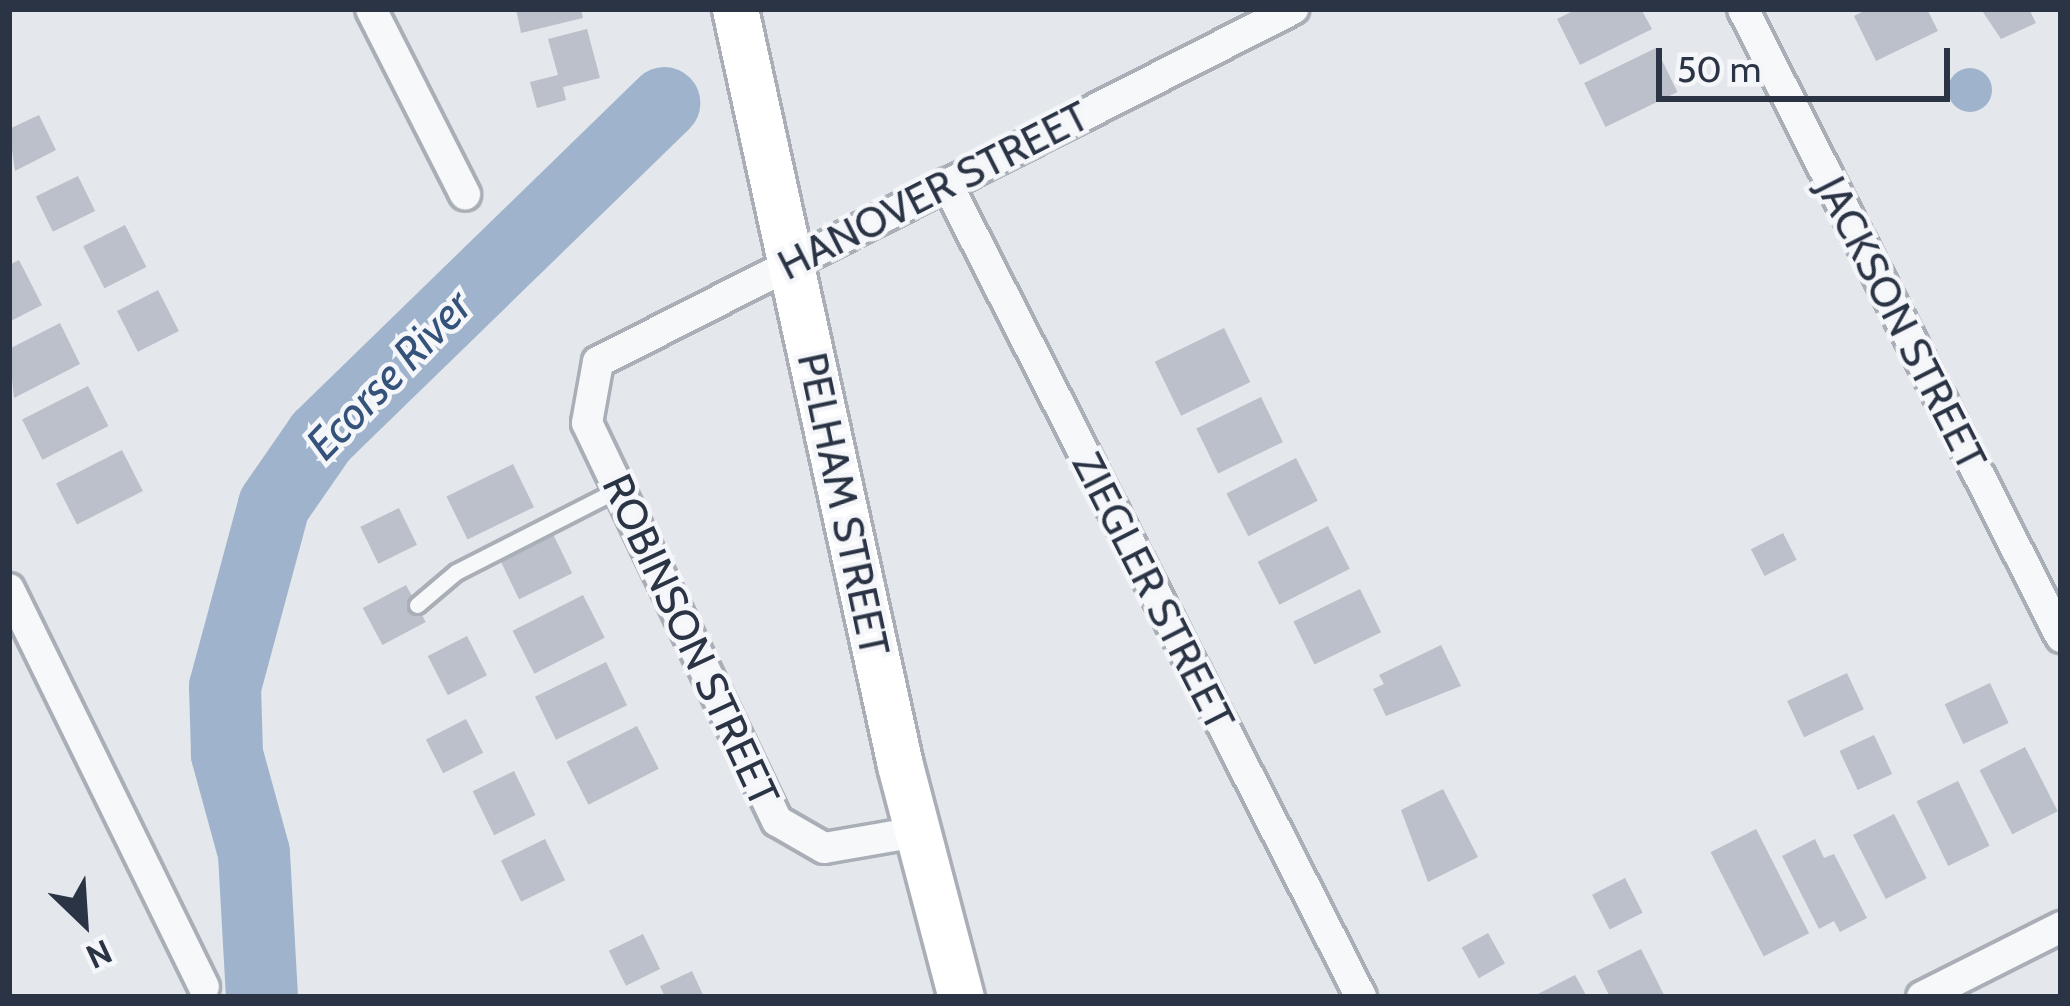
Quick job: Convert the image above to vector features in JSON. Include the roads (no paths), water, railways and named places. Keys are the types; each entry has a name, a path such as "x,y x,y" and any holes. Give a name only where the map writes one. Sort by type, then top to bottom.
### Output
{"street":[{"path":"371,9 465,194"},
{"name":"PELHAM STREET","path":"735,9 917,832 962,997"},
{"name":"HANOVER STREET","path":"587,385 619,346 1293,9"},
{"name":"JACKSON STREET","path":"1743,9 2061,637"},
{"name":"ZIEGLER STREET","path":"947,184 1361,997"},
{"name":"ROBINSON STREET","path":"587,385 587,423 777,821 824,848 917,832"},
{"path":"9,589 21,643 204,987"},
{"path":"1922,997 2061,927"}],"lane":[{"path":"417,605 456,572 619,489"}],"water":[{"path":"1970,68 1986,74 1992,90 1986,106 1970,112 1954,106 1948,90 1954,74"}],"waterway":[{"name":"Ecorse River","path":"262,997 254,853 227,754 225,687 274,505 321,437 665,103"}]}
